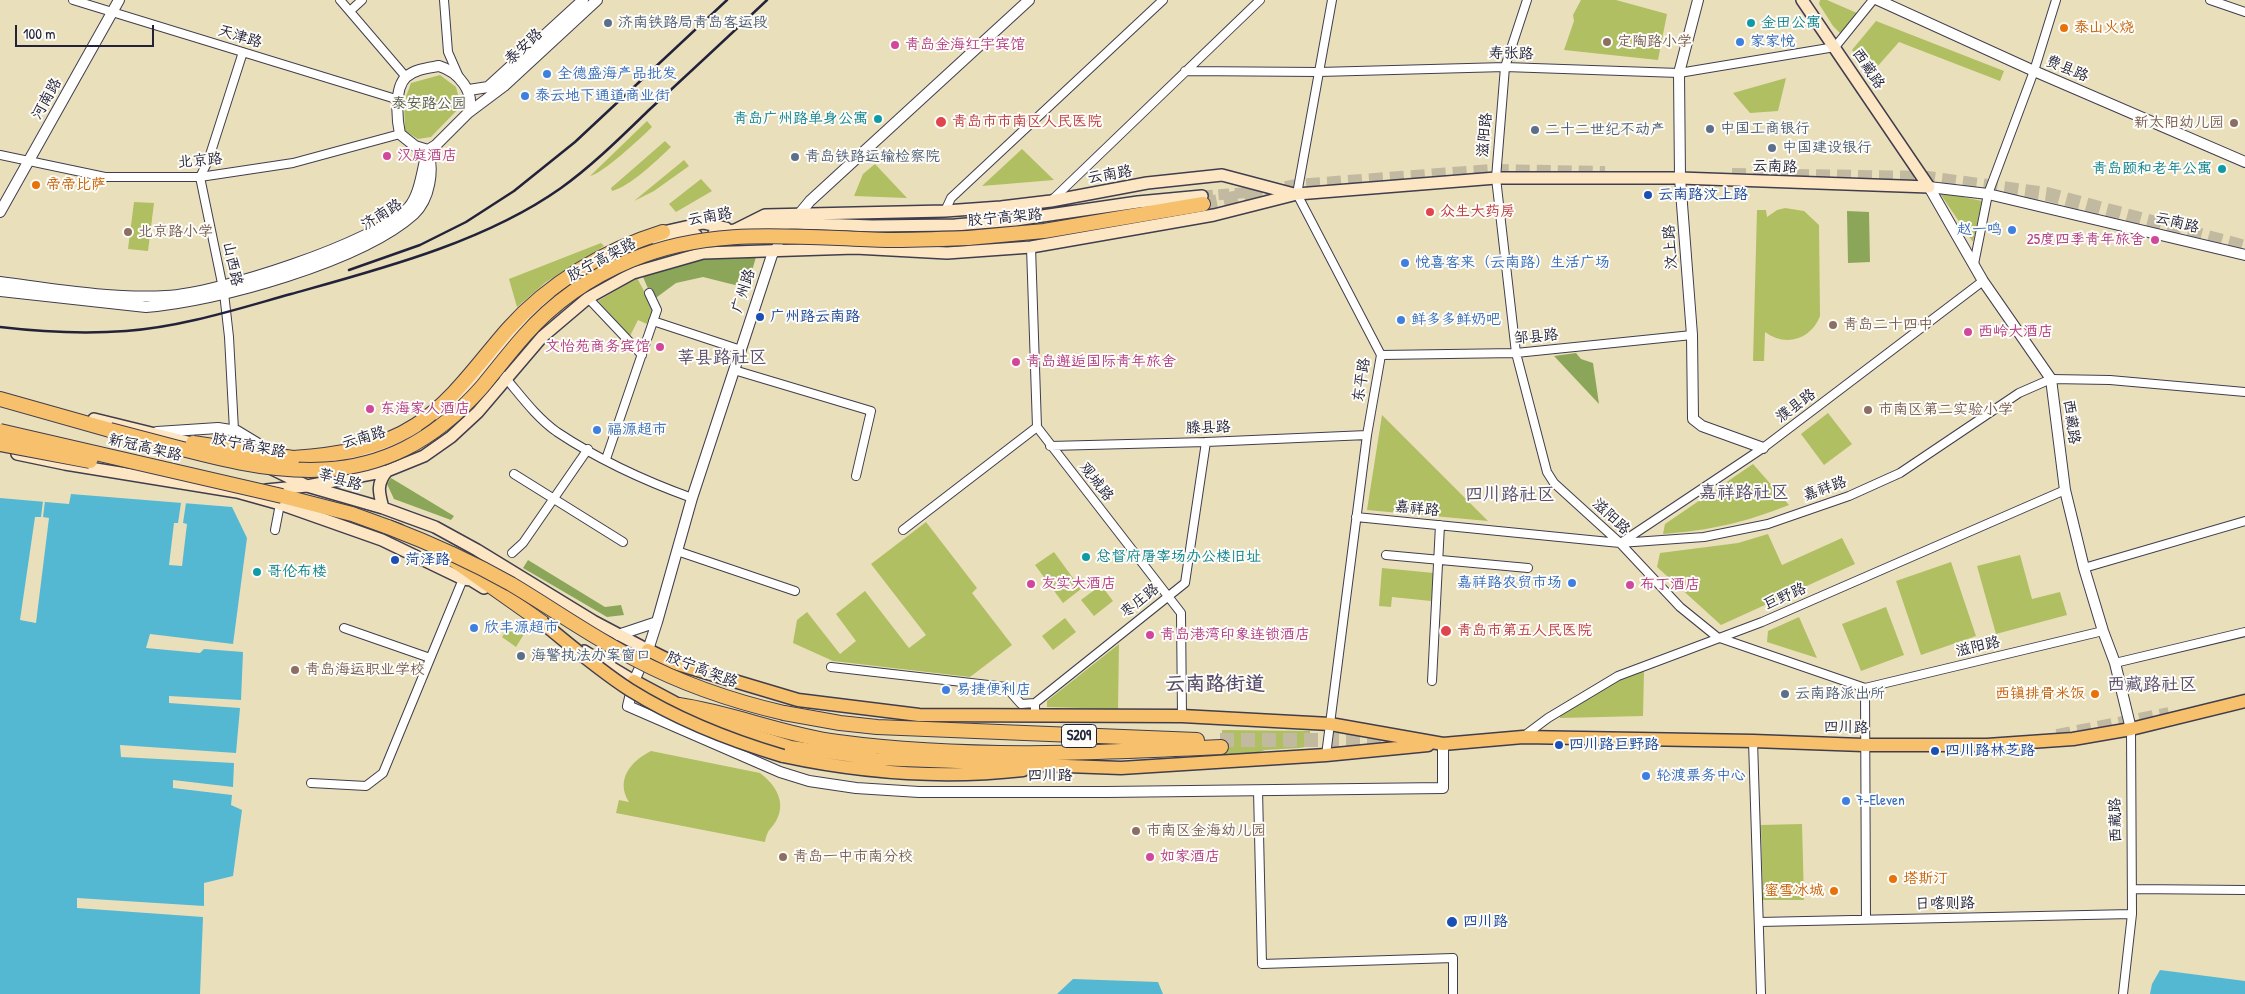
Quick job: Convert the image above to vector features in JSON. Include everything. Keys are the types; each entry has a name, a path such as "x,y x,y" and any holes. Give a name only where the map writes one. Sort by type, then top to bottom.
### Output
{"highway":[{"name":"胶宁高架路","path":"110,430 234,462 278,470 313,471 362,465 406,447 436,430 469,401 524,336 556,305 602,274 643,255 687,242 738,236 799,235 887,240 968,238 1044,232 1203,200"},
{"path":"0,398 110,430 293,458 338,454 358,450 398,434 431,413 447,399 527,309 580,269 638,240 663,232"},
{"name":"新冠高架路","path":"0,409 110,430"},
{"name":"新冠高架路","path":"0,431 281,500"},
{"path":"0,444 281,500"},
{"name":"胶宁高架路","path":"281,500 352,514 419,539 500,578 604,642 648,666 722,696 784,713 856,725 1220,744 1020,753 927,751 828,741 784,732 706,709 680,705"},
{"path":"388,526 445,555 542,623"}],"main road":[{"name":"西藏路","path":"1802,0 1929,187"},
{"name":"云南路","path":"256,462 327,462 361,457 397,444 424,427 467,391 536,314 569,288 597,270 676,238 735,230 765,215 945,211 1051,201 1147,183 1222,175 1297,194"},
{"name":"云南路","path":"237,492 307,486 386,471 424,456 451,437 478,412 542,337 588,298 633,273 703,253 855,248 947,253 1031,247 1214,215 1297,194 1496,178 1680,178 1929,187"},
{"path":"663,232 703,223 735,230 791,223 872,226 955,225 1015,220 1138,202 1203,200"},
{"name":"莘县路","path":"0,398 152,432 235,454 307,486 383,508 435,527 469,545 593,621 648,650"},
{"path":"0,450 65,464 281,500 382,540 463,579 471,580 634,681"},
{"path":"383,508 378,489 381,478 386,471"},
{"path":"542,623 603,671 647,700 699,727 730,740 783,756 845,769 914,773 1006,772 1063,765"},
{"name":"四川路","path":"648,650 674,663 798,700 920,714 1035,717 1182,716 1330,724 1443,744"},
{"name":"四川路","path":"634,681 680,705 736,730 791,747 875,759 1121,768 1326,755 1523,737 1863,745 1987,745 2073,739 2131,729 2245,700"}],"street":[{"name":"天津路","path":"73,0 399,100"},
{"name":"河南路","path":"0,212 119,0"},
{"path":"340,0 406,77"},
{"path":"350,11 362,0"},
{"path":"444,0 448,52 456,73 469,90 471,107 468,113 436,145 428,150 414,146 400,134 397,115 400,87 406,77 421,69 439,66 447,69 469,90"},
{"name":"泰安路","path":"469,90 488,87 583,0"},
{"name":"泰安路","path":"468,113 504,86 597,0"},
{"name":"广州路","path":"628,706 634,681 648,650 657,622 692,498 772,255 799,213 1029,0"},
{"path":"945,211 951,198 1163,0"},
{"path":"1051,201 1185,70 1260,0"},
{"path":"1297,194 1332,0"},
{"name":"滋阳路","path":"1527,0 1504,67 1496,178 1516,353 1547,472 1554,484 1620,543 1680,607 1717,637 1864,688 2103,632"},
{"name":"汶上路","path":"1698,0 1679,73 1680,178 1692,334 1694,419 1702,426 1763,448"},
{"path":"1835,47 1873,0"},
{"name":"费县路","path":"1878,0 2034,71 2245,162"},
{"path":"1974,264 1988,194 2034,71 2056,0"},
{"path":"2210,0 2245,12"},
{"name":"寿张路","path":"1185,70 1319,72 1504,67 1679,73 1835,47"},
{"path":"200,177 208,161 242,52"},
{"path":"439,66 448,52"},
{"name":"北京路","path":"0,155 105,178 200,177 293,163 400,134"},
{"name":"济南路","path":"0,292 146,307 167,305 223,289 316,256 388,223 410,206 415,197 428,150"},
{"name":"山西路","path":"200,177 223,289 229,337 234,430"},
{"name":"云南路","path":"1929,187 1988,194 2245,255"},
{"name":"西藏路","path":"1929,187 1983,281 2050,379 2065,490 2084,568 2103,632 2115,663 2131,729 2132,914 2123,994"},
{"name":"东平路","path":"1297,194 1381,355 1367,434 1326,755"},
{"path":"903,530 1037,427 1031,247"},
{"name":"濮县路","path":"1620,543 1763,448 1983,281"},
{"name":"济南路","path":"0,282 148,297 223,289"},
{"path":"606,459 657,310 649,294"},
{"path":"588,298 642,355"},
{"path":"654,321 741,350"},
{"name":"邹县路","path":"1381,355 1516,353 1692,334"},
{"path":"491,362 532,410 557,431 639,478 692,498"},
{"path":"734,370 871,411 856,476"},
{"name":"嘉祥路","path":"1356,517 1620,543 1704,537 1768,524 1849,496 1908,470 2018,393 2050,379 2110,380 2245,392"},
{"name":"观城路","path":"1037,427 1181,613 1182,716"},
{"path":"152,432 218,428 234,430 260,443 277,455 297,463"},
{"name":"滕县路","path":"1050,446 1206,442 1367,434"},
{"name":"枣庄路","path":"1035,703 1185,583 1206,442"},
{"path":"512,553 523,543 588,449"},
{"path":"514,474 623,542"},
{"name":"巨野路","path":"1523,737 1548,718 1618,676 1717,637 1762,622 2065,490"},
{"path":"274,530 281,500"},
{"path":"2084,568 2245,521"},
{"path":"1432,681 1440,525"},
{"path":"677,551 795,591"},
{"path":"1386,555 1528,568"},
{"path":"311,783 366,786 383,773 463,579"},
{"path":"618,634 657,622"},
{"path":"344,628 430,658"},
{"path":"2115,663 2245,632"},
{"path":"832,667 1006,686 1021,704 1035,703 1035,717"},
{"path":"1864,688 1866,919"},
{"name":"四川路","path":"628,706 780,772 828,785 919,792 1442,788 1443,744"},
{"path":"1753,741 1760,994"},
{"path":"1258,790 1262,964 1453,958 1453,994"},
{"path":"2132,889 2245,890"},
{"name":"日喀则路","path":"1759,922 2132,914"}],"green space":[{"path":"1581,0 1616,0 1667,14 1658,60 1564,50 1574,21 1573,15"},
{"path":"1820,0 1827,0 1857,13 1842,35 1833,26 1819,4"},
{"path":"1876,21 2004,71 2000,81 1899,42 1869,76 1852,50"},
{"name":"泰安路公园","path":"440,75 456,87 461,106 431,137 418,139 405,131 404,102 411,83"},
{"path":"1786,78 1778,111 1750,113 1733,93"},
{"path":"647,121 652,127 647,132 612,163 590,176"},
{"path":"665,141 671,147 627,184 612,191 611,188"},
{"path":"1022,149 1054,180 982,186"},
{"path":"684,160 689,166 654,191 634,201"},
{"path":"875,164 907,198 854,196 863,174"},
{"path":"701,179 712,191 676,212 669,204"},
{"path":"1939,192 1982,201 1973,242"},
{"path":"134,202 154,203 148,251 128,249"},
{"path":"1785,208 1804,211 1819,225 1820,316 1810,331 1797,339 1781,339 1765,332 1764,361 1753,361 1757,210 1766,210 1767,217 1777,210"},
{"path":"1847,211 1869,212 1870,262 1848,263"},
{"path":"601,243 604,246 546,282 517,307 509,279"},
{"path":"756,257 747,288 703,277 676,283 653,300 643,277 705,258"},
{"path":"637,278 654,309 647,324 638,320 630,336 598,301"},
{"path":"1576,353 1581,359 1593,363 1599,404 1554,356"},
{"path":"1828,413 1852,444 1824,465 1801,434"},
{"path":"1382,415 1488,521 1367,510"},
{"path":"1753,464 1789,505 1757,517 1727,525 1663,534 1665,524"},
{"path":"391,478 454,516 451,520 394,499 387,484"},
{"path":"926,522 977,588 972,593 1012,645 970,677 833,661 793,643 797,620 807,612 840,654 856,641 836,614 865,591 909,648 926,635 871,564"},
{"path":"1768,534 1782,565 1842,538 1855,564 1721,625 1657,567 1660,553 1738,543"},
{"path":"1054,552 1081,589 1063,603 1035,565"},
{"path":"2020,555 2032,599 2060,592 2067,615 1996,634 1977,566"},
{"path":"528,560 605,607 621,605 624,615 607,617 523,568"},
{"path":"1951,562 1976,636 1921,655 1896,581"},
{"path":"1382,568 1434,573 1431,601 1392,597 1391,607 1379,606"},
{"path":"1101,585 1113,601 1094,616 1081,600"},
{"path":"1886,607 1904,655 1861,671 1842,624"},
{"path":"1799,617 1817,658 1767,642 1768,631"},
{"path":"1065,618 1076,632 1053,650 1042,636"},
{"path":"510,625 524,634 516,647 502,637"},
{"path":"1119,644 1118,709 1047,707 1047,701"},
{"path":"1644,671 1643,716 1560,718 1560,714 1620,680"},
{"path":"1222,730 1310,731 1311,746 1265,750 1253,754 1223,754"},
{"path":"651,751 760,773 775,788 780,800 779,814 768,832 765,842 616,813 619,800 629,802 624,786 627,772 637,760"},
{"path":"1802,824 1804,900 1763,900 1761,825"}],"water":[{"path":"71,494 232,507 247,538 233,644 150,634 146,648 200,653 204,649 243,652 241,700 169,696 169,703 240,708 236,753 120,745 121,757 234,763 233,787 173,780 173,788 232,795 231,805 242,810 233,876 204,883 204,906 77,898 77,908 203,917 200,994 0,994 0,498 69,504"},
{"path":"2160,970 2245,981 2245,994 2150,994 2152,984"},
{"path":"1073,979 1158,982 1163,994 1057,994"}],"pier":[{"path":"43,501 45,501 43,517 49,518 36,623 20,620 35,517 41,517"},
{"path":"181,503 186,503 183,523 187,524 182,566 169,565 174,523 178,523"}],"tunnel":[{"path":"1203,204 1296,186 1492,171 1605,173"},
{"path":"1732,175 1927,178 2047,194 2245,247"},
{"path":"1202,196 1267,191"},
{"path":"2057,736 2169,714"},
{"path":"1220,740 1402,740"}],"railway":[{"path":"349,270 420,245 466,222 514,191 575,142 727,0"},
{"path":"0,327 94,332 126,331 168,326 230,311 396,264 466,239 531,207 573,179 767,0"}],"place":[{"name":"济南铁路局青岛客运段","path":"608,23"},
{"name":"金田公寓","path":"1751,23"},
{"name":"泰山火烧","path":"2064,28"},
{"name":"定陶路小学","path":"1607,42"},
{"name":"家家悦","path":"1740,42"},
{"name":"青岛金海红宇宾馆","path":"895,45"},
{"name":"全德盛海产品批发","path":"547,74"},
{"name":"泰云地下通道商业街","path":"525,96"},
{"name":"青岛广州路单身公寓","path":"878,119"},
{"name":"青岛市市南区人民医院","path":"941,122"},
{"name":"新太阳幼儿园","path":"2234,123"},
{"name":"中国工商银行","path":"1710,129"},
{"name":"二十二世纪不动产","path":"1535,130"},
{"name":"中国建设银行","path":"1772,148"},
{"name":"汉庭酒店","path":"387,156"},
{"name":"青岛铁路运输检察院","path":"795,157"},
{"name":"青岛颐和老年公寓","path":"2222,169"},
{"name":"帝帝比萨","path":"36,185"},
{"name":"云南路汶上路","path":"1648,195"},
{"name":"众生大药房","path":"1430,212"},
{"name":"赵一鸣","path":"2012,230"},
{"name":"北京路小学","path":"128,232"},
{"name":"25度四季青年旅舍","path":"2155,240"},
{"name":"悦喜客来（云南路）生活广场","path":"1405,263"},
{"name":"广州路云南路","path":"760,317"},
{"name":"鲜多多鲜奶吧","path":"1401,320"},
{"name":"青岛二十四中","path":"1833,325"},
{"name":"西岭大酒店","path":"1968,332"},
{"name":"文怡苑商务宾馆","path":"660,347"},
{"name":"青岛邂逅国际青年旅舍","path":"1016,362"},
{"name":"东海家人酒店","path":"370,409"},
{"name":"市南区第二实验小学","path":"1868,410"},
{"name":"福源超市","path":"597,430"},
{"name":"总督府屠宰场办公楼旧址","path":"1086,557"},
{"name":"菏泽路","path":"395,560"},
{"name":"哥伦布楼","path":"257,572"},
{"name":"嘉祥路农贸市场","path":"1572,583"},
{"name":"友实大酒店","path":"1031,584"},
{"name":"布丁酒店","path":"1630,585"},
{"name":"欣丰源超市","path":"474,628"},
{"name":"青岛市第五人民医院","path":"1446,631"},
{"name":"青岛港湾印象连锁酒店","path":"1150,635"},
{"name":"海警执法办案窗口","path":"521,656"},
{"name":"青岛海运职业学校","path":"295,670"},
{"name":"易捷便利店","path":"946,690"},
{"name":"云南路派出所","path":"1785,694"},
{"name":"西镇排骨米饭","path":"2095,694"},
{"name":"四川路巨野路","path":"1559,745"},
{"name":"四川路林芝路","path":"1935,751"},
{"name":"轮渡票务中心","path":"1646,776"},
{"name":"7-Eleven","path":"1846,801"},
{"name":"市南区金海幼儿园","path":"1136,831"},
{"name":"青岛一中市南分校","path":"783,857"},
{"name":"如家酒店","path":"1150,857"},
{"name":"塔斯汀","path":"1893,879"},
{"name":"蜜雪冰城","path":"1834,891"},
{"name":"四川路","path":"1452,922"}],"district":[{"name":"莘县路社区","path":"722,358"},
{"name":"嘉祥路社区","path":"1744,493"},
{"name":"四川路社区","path":"1510,495"},
{"name":"云南路街道","path":"1215,685"},
{"name":"西藏路社区","path":"2152,685"}]}
